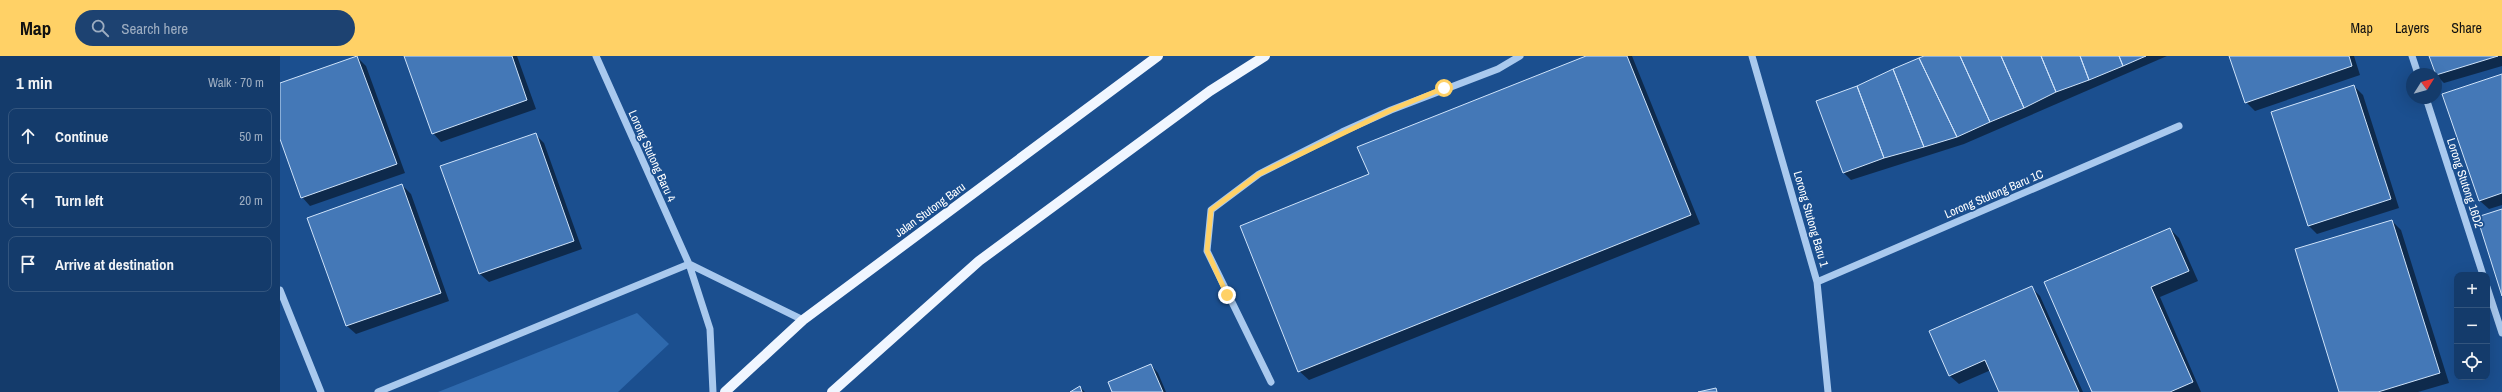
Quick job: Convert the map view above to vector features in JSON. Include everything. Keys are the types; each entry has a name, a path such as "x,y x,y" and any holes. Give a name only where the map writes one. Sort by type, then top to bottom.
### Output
{"main road":[{"name":"Jalan Stutong Baru","path":"725,392 803,320 1158,56"},
{"path":"832,392 979,261 1210,91 1265,56"}],"street":[{"name":"Lorong Stutong Baru 4","path":"596,56 688,264 710,329 713,392"},
{"path":"1271,382 1207,251 1211,210 1259,174 1342,132 1391,110 1498,69 1520,56"},
{"name":"Lorong Stutong Baru 1","path":"1752,56 1817,282 1828,392"},
{"path":"2412,56 2416,68"},
{"name":"Lorong Stutong 16D2","path":"2428,104 2482,272"},
{"name":"Lorong Stutong Baru 1C","path":"1817,282 2179,126"},
{"path":"378,392 688,264 803,320"},
{"path":"280,290 321,392"},
{"path":"2490,296 2502,333"}],"shaded area":[{"path":"637,313 669,344 618,392 438,392"}],"building":[{"path":"357,56 397,164 301,198 280,139 280,83"},
{"path":"404,56 512,56 527,100 432,134"},
{"path":"1586,56 1627,56 1691,215 1298,372 1240,226 1369,174 1357,147"},
{"path":"1924,56 1960,56 1990,122 1957,137 1919,58"},
{"path":"1960,56 2001,56 2024,108 1990,122"},
{"path":"2001,56 2041,56 2056,92 2024,108"},
{"path":"2041,56 2080,56 2089,80 2056,92"},
{"path":"2080,56 2119,56 2123,66 2089,80"},
{"path":"2119,56 2146,56 2123,66"},
{"path":"2229,56 2349,56 2352,66 2245,103"},
{"path":"2429,56 2498,56 2442,73 2442,68 2433,68"},
{"path":"1919,58 1957,137 1924,147 1893,69"},
{"path":"1893,69 1924,147 1884,158 1857,86"},
{"path":"2502,74 2502,193 2479,201 2442,94"},
{"path":"2354,85 2391,199 2308,226 2271,112"},
{"path":"1857,86 1884,158 1843,173 1816,101"},
{"path":"536,133 574,241 479,274 440,166"},
{"path":"402,184 441,293 346,326 307,218"},
{"path":"2502,209 2502,296 2477,217"},
{"path":"2392,220 2440,373 2378,392 2339,392 2295,249"},
{"path":"2170,228 2189,271 2151,287 2193,382 2170,392 2092,392 2044,282"},
{"path":"2032,286 2079,392 1999,392 1985,360 1949,376 1929,331"},
{"path":"1151,364 1163,392 1112,392 1108,382"},
{"path":"1080,386 1082,392 1070,392"},
{"path":"1716,388 1717,392 1698,392"}],"route":[{"path":"1227,295 1207,251 1211,210 1259,174 1342,132 1444,88"}]}
